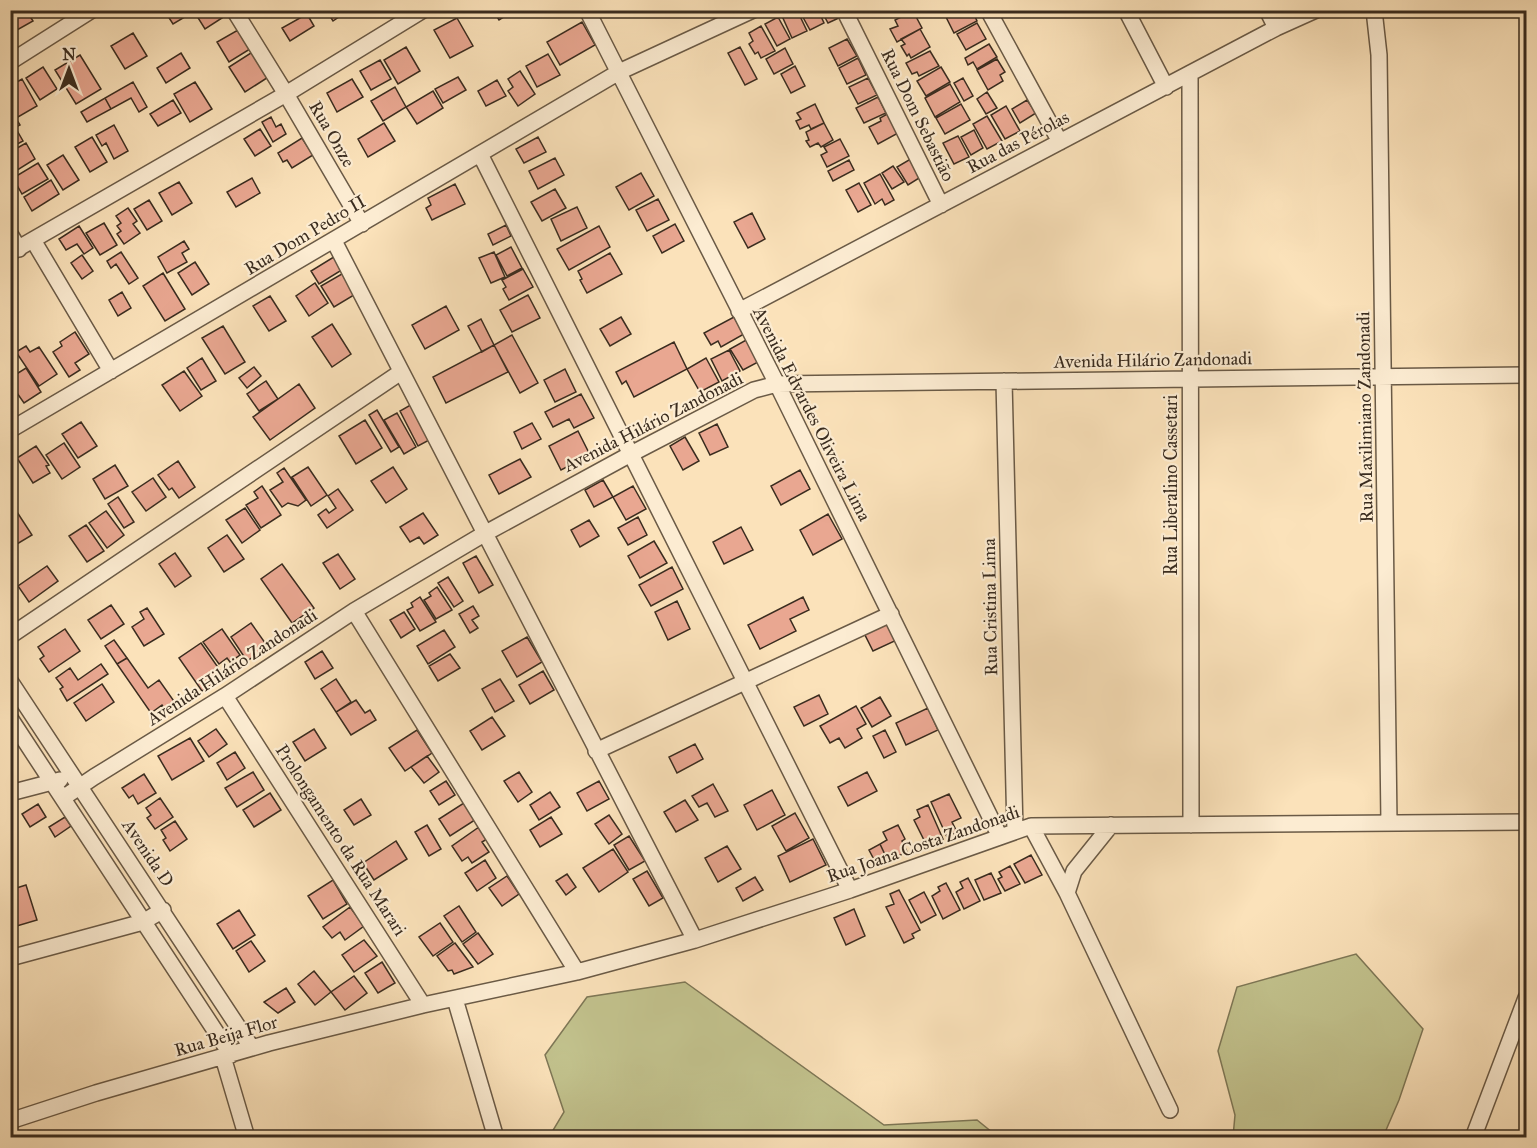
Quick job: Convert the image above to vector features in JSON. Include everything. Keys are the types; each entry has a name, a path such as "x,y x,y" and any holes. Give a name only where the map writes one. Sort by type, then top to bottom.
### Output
{"street":[{"path":"10,62 92,10"},
{"name":"Rua Onze","path":"234,10 362,224"},
{"path":"10,234 15,251 286,94 423,10"},
{"name":"Avenida Edvardes Oliveira Lima","path":"587,10 777,384 1000,837"},
{"name":"Rua Dom Pedro II","path":"10,430 619,72 753,10"},
{"name":"Rua Dom Sebastião","path":"844,10 940,205"},
{"path":"988,10 1060,142"},
{"path":"1126,10 1166,87"},
{"path":"1267,10 1276,28"},
{"name":"Rua das Pérolas","path":"739,311 1276,28 1316,10"},
{"name":"Rua Maxilimiano Zandonadi","path":"1374,10 1379,55 1389,823"},
{"name":"Rua Liberalino Cassetari","path":"1190,74 1191,825"},
{"path":"480,154 629,455 850,890"},
{"path":"33,240 111,371"},
{"path":"334,241 695,940"},
{"path":"10,636 401,372"},
{"name":"Avenida Hilário Zandonadi","path":"10,793 53,781 77,782 94,777 225,696 354,611 484,534 754,390 777,384 1527,375"},
{"name":"Rua Cristina Lima","path":"1004,381 1015,831"},
{"path":"354,611 577,972"},
{"path":"596,751 891,614"},
{"name":"Avenida D","path":"10,681 252,1048"},
{"name":"Prolongamento da Rua Marari","path":"225,696 423,1005"},
{"path":"10,718 53,781 227,1056 247,1137"},
{"name":"Avenida Hilário Zandonadi","path":"63,798 77,782"},
{"name":"Rua Joana Costa Zandonadi","path":"455,999 577,972 695,940 850,890 1031,826 1527,822"},
{"path":"1067,893 1074,872 1111,825"},
{"path":"1031,826 1067,893 1170,1110"},
{"path":"10,958 143,922 163,910"},
{"path":"1473,1137 1527,998"},
{"path":"455,999 496,1137"},
{"name":"Rua Beija Flor","path":"10,1121 96,1092 252,1048 455,999"}],"green space":[{"path":"1356,954 1423,1029 1399,1100 1383,1137 1233,1137 1235,1115 1218,1051 1237,987"},
{"path":"685,982 884,1125 977,1120 998,1137 549,1137 564,1112 545,1055 587,997"}],"building":[{"path":"10,10 26,10 33,21 17,30 10,20"},
{"path":"164,10 189,10 190,14 173,24"},
{"path":"199,10 220,10 218,12 222,18 205,29 195,13"},
{"path":"326,10 349,10 333,21"},
{"path":"493,10 515,10 499,20"},
{"path":"797,10 807,31 792,38 782,16"},
{"path":"799,10 818,10 824,23 810,30"},
{"path":"821,10 841,10 843,16 828,23"},
{"path":"959,10 972,10 977,21 954,33 946,17"},
{"path":"913,11 922,28 897,42 890,29 898,26 895,20"},
{"path":"307,14 314,26 290,41 282,28"},
{"path":"778,17 790,39 777,46 765,24"},
{"path":"457,18 473,46 450,58 434,30"},
{"path":"582,22 595,45 560,65 547,42"},
{"path":"977,23 986,39 966,50 957,34"},
{"path":"761,26 775,51 761,58 758,52 755,54 749,44 753,41 749,33"},
{"path":"920,29 930,47 911,58 901,46 905,44 901,39"},
{"path":"238,30 250,49 229,62 217,42"},
{"path":"133,33 147,56 125,69 111,46"},
{"path":"847,39 857,56 838,66 829,48"},
{"path":"989,44 997,57 977,69 973,62 968,65 965,58"},
{"path":"406,47 420,71 398,84 384,60"},
{"path":"740,47 757,79 745,85 728,53"},
{"path":"785,48 793,64 774,74 766,59"},
{"path":"254,51 270,76 245,92 229,67"},
{"path":"930,51 939,66 919,76 917,72 912,74 906,63"},
{"path":"181,53 190,68 166,83 157,68"},
{"path":"548,54 560,75 537,87 526,66"},
{"path":"80,55 101,89 76,104 55,70"},
{"path":"858,58 866,75 847,84 839,68"},
{"path":"997,59 1005,72 1000,75 1003,81 988,90 977,70"},
{"path":"380,60 391,79 371,90 360,71"},
{"path":"795,66 805,86 791,93 781,74"},
{"path":"43,67 57,89 40,100 26,78"},
{"path":"941,67 950,82 926,96 917,81"},
{"path":"520,71 535,94 518,106 508,91 513,87 508,79"},
{"path":"458,77 466,90 443,103 435,89"},
{"path":"868,78 877,95 858,104 849,87"},
{"path":"963,78 973,96 964,101 954,83"},
{"path":"22,79 37,106 18,117 10,104 10,86"},
{"path":"352,79 363,97 337,112 327,93"},
{"path":"497,80 506,96 486,106 478,91"},
{"path":"133,82 147,107 139,112 131,98 111,109 105,98"},
{"path":"195,82 212,109 190,122 174,94"},
{"path":"950,84 960,102 935,117 925,98"},
{"path":"395,87 406,107 383,121 371,101"},
{"path":"433,91 443,108 417,124 406,107"},
{"path":"987,92 997,108 986,114 977,99"},
{"path":"878,97 886,113 864,123 856,108"},
{"path":"105,98 111,109 87,122 81,112"},
{"path":"173,100 181,113 158,126 150,114"},
{"path":"1027,100 1036,113 1020,123 1012,109"},
{"path":"815,104 824,123 811,129 809,125 800,129 796,121 801,119 797,113"},
{"path":"961,104 970,120 945,134 936,118"},
{"path":"1006,106 1020,131 1005,139 991,115"},
{"path":"12,112 20,125 10,130 10,113"},
{"path":"889,113 900,132 878,144 869,127 881,121 880,118"},
{"path":"987,116 1002,141 987,149 973,124"},
{"path":"271,117 276,127 281,124 286,134 273,142 262,122"},
{"path":"384,123 395,141 368,157 358,139"},
{"path":"824,123 833,140 821,147 818,143 810,147 806,141 809,140 806,132"},
{"path":"114,125 128,151 114,159 106,143 102,146 96,135"},
{"path":"15,127 23,141 10,148 10,130"},
{"path":"260,129 271,146 255,156 244,139"},
{"path":"974,130 983,148 971,155 961,137"},
{"path":"958,136 969,157 954,164 943,143"},
{"path":"92,137 107,162 90,172 75,147"},
{"path":"538,137 546,152 524,163 516,149"},
{"path":"302,138 313,155 292,168 287,160 283,162 278,153"},
{"path":"840,139 849,156 827,167 821,155 827,152 824,147"},
{"path":"26,143 35,159 11,174 10,152"},
{"path":"63,155 79,180 63,190 47,165"},
{"path":"914,157 924,175 908,185 897,167"},
{"path":"555,158 564,175 538,189 529,171"},
{"path":"849,160 854,170 833,181 828,171"},
{"path":"38,163 48,179 22,194 13,178"},
{"path":"893,166 904,182 892,189 882,173"},
{"path":"641,173 654,196 629,210 616,187"},
{"path":"880,174 894,200 885,205 882,199 875,204 864,183"},
{"path":"252,178 260,193 236,207 227,192"},
{"path":"51,180 59,194 32,211 24,197"},
{"path":"179,182 192,203 172,215 159,193"},
{"path":"859,183 871,205 858,212 846,190"},
{"path":"455,184 465,204 432,220 426,208 431,205 428,198"},
{"path":"555,189 566,208 542,221 531,202"},
{"path":"658,199 669,220 647,231 636,210"},
{"path":"149,200 162,221 147,230 134,209"},
{"path":"577,207 587,228 561,241 551,219"},
{"path":"128,208 137,221 133,224 140,233 124,244 117,234 121,231 117,226 121,223 116,216"},
{"path":"752,213 765,239 748,248 734,222"},
{"path":"104,223 117,245 100,255 86,233"},
{"path":"675,224 684,241 662,253 653,236"},
{"path":"506,225 511,236 493,245 488,234"},
{"path":"79,226 93,248 84,254 77,244 66,250 59,239"},
{"path":"599,226 610,247 569,270 557,249"},
{"path":"184,241 189,249 182,253 187,262 167,273 158,257"},
{"path":"511,247 522,268 507,276 496,255"},
{"path":"121,252 138,278 129,284 116,264 111,268 107,261"},
{"path":"494,252 505,277 491,283 479,258"},
{"path":"610,253 622,274 587,293 578,271"},
{"path":"82,255 93,271 82,279 71,263"},
{"path":"337,255 345,268 319,284 311,271"},
{"path":"195,262 209,284 192,295 178,273"},
{"path":"523,269 533,287 509,300 503,289 506,287 502,280"},
{"path":"347,271 359,292 334,307 321,286"},
{"path":"163,273 185,309 165,321 143,286"},
{"path":"315,283 328,303 309,316 296,296"},
{"path":"122,292 131,308 118,316 109,300"},
{"path":"528,295 540,318 512,332 500,310"},
{"path":"270,296 286,321 269,331 253,306"},
{"path":"446,306 459,330 425,349 412,325"},
{"path":"621,317 631,334 610,346 600,329"},
{"path":"734,317 744,334 721,347 718,341 711,345 704,333"},
{"path":"481,319 494,345 482,352 468,326"},
{"path":"332,324 351,354 332,367 312,337"},
{"path":"223,326 245,362 225,374 202,338"},
{"path":"75,332 89,354 75,363 80,370 69,377 53,352 62,346 60,342"},
{"path":"512,335 538,383 520,393 494,345"},
{"path":"748,339 760,361 743,370 730,349"},
{"path":"674,342 687,369 634,397 626,381 622,384 616,372"},
{"path":"494,345 508,372 446,403 433,377"},
{"path":"26,346 30,352 39,347 57,374 39,386 16,352"},
{"path":"729,350 740,371 722,381 711,359"},
{"path":"202,358 216,381 201,390 187,368"},
{"path":"706,358 719,382 700,392 687,369"},
{"path":"254,367 261,376 247,388 239,378"},
{"path":"26,368 41,392 24,403 10,383 10,378"},
{"path":"565,369 576,392 555,402 544,380"},
{"path":"184,371 202,396 180,411 162,385"},
{"path":"266,381 278,399 259,411 247,394"},
{"path":"299,384 315,408 270,440 253,417"},
{"path":"581,394 594,418 574,428 569,419 553,427 545,412"},
{"path":"414,403 433,438 418,446 400,411"},
{"path":"377,410 399,447 391,452 369,415"},
{"path":"397,413 416,447 404,454 384,420"},
{"path":"365,420 382,448 356,464 339,436"},
{"path":"81,422 97,446 78,458 62,434"},
{"path":"532,423 541,439 522,449 514,432"},
{"path":"717,424 728,447 710,455 699,433"},
{"path":"578,431 590,455 561,470 549,446"},
{"path":"685,437 699,461 683,470 670,446"},
{"path":"64,443 80,467 62,479 46,455"},
{"path":"36,446 49,465 46,466 50,473 33,483 17,458"},
{"path":"520,459 531,477 499,494 489,475"},
{"path":"178,461 195,487 179,498 172,488 169,490 158,475"},
{"path":"115,465 128,486 105,499 93,479"},
{"path":"308,467 327,495 311,506 292,477"},
{"path":"393,467 407,489 386,503 371,481"},
{"path":"284,468 306,500 298,506 288,503 282,507 270,490 283,482 277,473"},
{"path":"800,470 810,489 781,505 771,486"},
{"path":"153,478 166,497 146,511 132,492"},
{"path":"603,480 613,497 594,507 585,490"},
{"path":"262,486 281,515 261,528 246,505 258,498 254,492"},
{"path":"633,486 646,509 626,520 613,497"},
{"path":"338,489 353,510 327,528 318,515 326,509 329,513 336,508 328,496"},
{"path":"118,497 134,522 124,528 108,504"},
{"path":"245,508 260,530 242,543 226,520"},
{"path":"106,511 124,535 107,548 89,523"},
{"path":"17,512 32,535 17,544 10,534 10,516"},
{"path":"423,513 438,535 424,544 419,537 410,542 400,527"},
{"path":"828,514 842,539 813,555 800,530"},
{"path":"638,517 647,535 628,545 618,528"},
{"path":"589,520 599,536 580,547 571,530"},
{"path":"86,525 104,551 87,562 69,536"},
{"path":"741,527 753,550 724,564 713,542"},
{"path":"227,535 244,559 224,572 208,548"},
{"path":"654,541 667,563 640,578 628,556"},
{"path":"175,553 191,576 175,587 159,564"},
{"path":"338,554 355,579 340,589 323,563"},
{"path":"476,556 493,585 479,593 463,563"},
{"path":"282,564 314,608 292,623 261,579"},
{"path":"47,566 58,581 29,602 18,586"},
{"path":"672,567 683,589 651,606 639,585"},
{"path":"448,577 463,601 454,607 438,583"},
{"path":"437,587 452,610 436,619 424,600 431,596 429,593"},
{"path":"420,597 436,622 420,631 407,610 413,607 411,603"},
{"path":"803,597 809,610 790,619 796,631 760,649 748,625"},
{"path":"677,601 690,629 668,640 655,612"},
{"path":"111,605 124,624 101,639 88,620"},
{"path":"473,606 479,616 472,620 478,628 470,633 459,614"},
{"path":"147,608 164,634 144,646 132,627 144,619 140,612"},
{"path":"404,612 415,629 401,638 390,620"},
{"path":"890,621 899,639 873,651 864,633"},
{"path":"251,623 268,647 247,661 231,637"},
{"path":"65,629 80,651 49,672 40,659 44,656 38,647"},
{"path":"222,629 240,655 230,662 227,658 219,664 203,642"},
{"path":"444,630 455,647 428,664 417,646"},
{"path":"527,637 542,662 517,677 502,651"},
{"path":"114,640 127,658 117,664 105,646"},
{"path":"201,643 224,676 202,691 179,658"},
{"path":"322,651 333,668 315,679 305,662"},
{"path":"450,654 460,668 438,681 429,666"},
{"path":"127,658 148,688 159,680 176,704 166,711 162,705 151,713 117,664"},
{"path":"101,664 108,674 67,701 60,689 63,687 56,678 70,668 78,680"},
{"path":"543,671 554,690 530,704 519,685"},
{"path":"336,679 351,702 336,712 321,689"},
{"path":"500,679 514,701 495,712 482,689"},
{"path":"102,684 114,702 86,721 74,703"},
{"path":"819,695 828,714 804,726 794,707"},
{"path":"880,697 891,716 872,727 861,708"},
{"path":"356,700 365,713 370,710 376,720 351,735 336,712"},
{"path":"856,706 866,724 857,729 862,738 845,748 839,738 830,743 820,726"},
{"path":"928,708 938,730 906,745 896,723"},
{"path":"492,717 505,736 482,750 470,731"},
{"path":"216,729 227,744 209,757 198,741"},
{"path":"314,729 326,748 305,761 293,742"},
{"path":"417,730 432,753 405,771 389,748"},
{"path":"885,730 896,752 884,758 873,736"},
{"path":"190,738 204,761 172,780 158,756"},
{"path":"695,744 703,759 677,773 669,757"},
{"path":"235,752 245,768 227,780 217,763"},
{"path":"427,756 439,772 424,783 411,767"},
{"path":"253,772 264,790 237,807 225,788"},
{"path":"519,772 532,792 518,802 504,781"},
{"path":"867,772 877,791 848,806 838,787"},
{"path":"144,774 156,793 138,804 133,795 129,798 122,788"},
{"path":"446,781 455,795 439,805 430,791"},
{"path":"599,781 609,799 587,811 577,793"},
{"path":"713,784 728,811 715,817 707,803 699,807 692,796"},
{"path":"772,790 785,815 757,830 744,805"},
{"path":"550,792 560,807 539,820 530,805"},
{"path":"270,793 281,810 254,827 243,810"},
{"path":"949,794 961,818 952,822 957,832 947,837 931,802"},
{"path":"160,798 173,817 155,829 147,818 151,815 146,808"},
{"path":"361,799 371,815 354,825 344,810"},
{"path":"685,800 698,820 676,832 664,812"},
{"path":"467,801 478,818 450,836 439,819"},
{"path":"38,804 46,817 30,827 22,814"},
{"path":"928,805 943,839 927,846 914,820 920,817 917,810"},
{"path":"795,813 809,838 786,851 772,826"},
{"path":"609,815 622,834 609,844 595,824"},
{"path":"65,817 71,826 55,837 49,827"},
{"path":"551,817 562,834 540,847 530,830"},
{"path":"175,821 187,839 170,851 163,840 166,838 161,830"},
{"path":"427,825 441,849 429,856 415,832"},
{"path":"898,825 905,839 902,841 907,852 888,861 880,844 887,840 883,832"},
{"path":"479,827 487,839 482,842 489,852 472,863 468,857 462,861 452,846"},
{"path":"629,836 645,861 629,870 614,845"},
{"path":"813,839 826,865 790,882 778,856"},
{"path":"396,841 407,859 374,880 363,863"},
{"path":"880,844 888,861 878,867 869,850"},
{"path":"727,846 741,869 718,882 705,858"},
{"path":"613,849 628,872 599,892 583,868"},
{"path":"1031,855 1042,875 1025,883 1014,864"},
{"path":"485,860 496,878 477,891 465,873"},
{"path":"1010,866 1020,884 1005,891 998,879 1002,877 999,872"},
{"path":"647,871 663,898 649,906 633,879"},
{"path":"991,873 1001,893 984,900 975,880"},
{"path":"567,874 576,887 566,895 556,881"},
{"path":"507,876 519,894 502,906 489,888"},
{"path":"755,877 763,890 743,901 736,888"},
{"path":"968,878 980,901 964,909 956,892 963,888 960,882"},
{"path":"333,880 347,904 323,919 308,896"},
{"path":"946,883 960,910 943,919 932,896 940,891 938,887"},
{"path":"26,885 37,920 10,928 10,890"},
{"path":"899,890 920,930 912,934 914,938 904,943 886,907 894,904 890,894"},
{"path":"924,892 936,915 921,923 909,900"},
{"path":"459,906 476,932 462,942 444,916"},
{"path":"350,907 364,926 345,940 340,932 332,938 323,927"},
{"path":"854,909 865,936 846,945 834,918"},
{"path":"239,910 255,935 233,949 217,924"},
{"path":"440,923 453,942 433,956 419,937"},
{"path":"478,933 493,954 478,964 463,944"},
{"path":"364,940 377,956 354,972 342,955"},
{"path":"251,941 265,961 249,972 236,951"},
{"path":"455,943 473,967 454,974 452,970 448,971 437,956"},
{"path":"382,962 395,983 378,993 365,973"},
{"path":"314,971 331,992 315,1005 298,984"},
{"path":"354,976 367,993 345,1010 331,992"},
{"path":"286,988 295,1002 278,1013 264,1002"}]}
